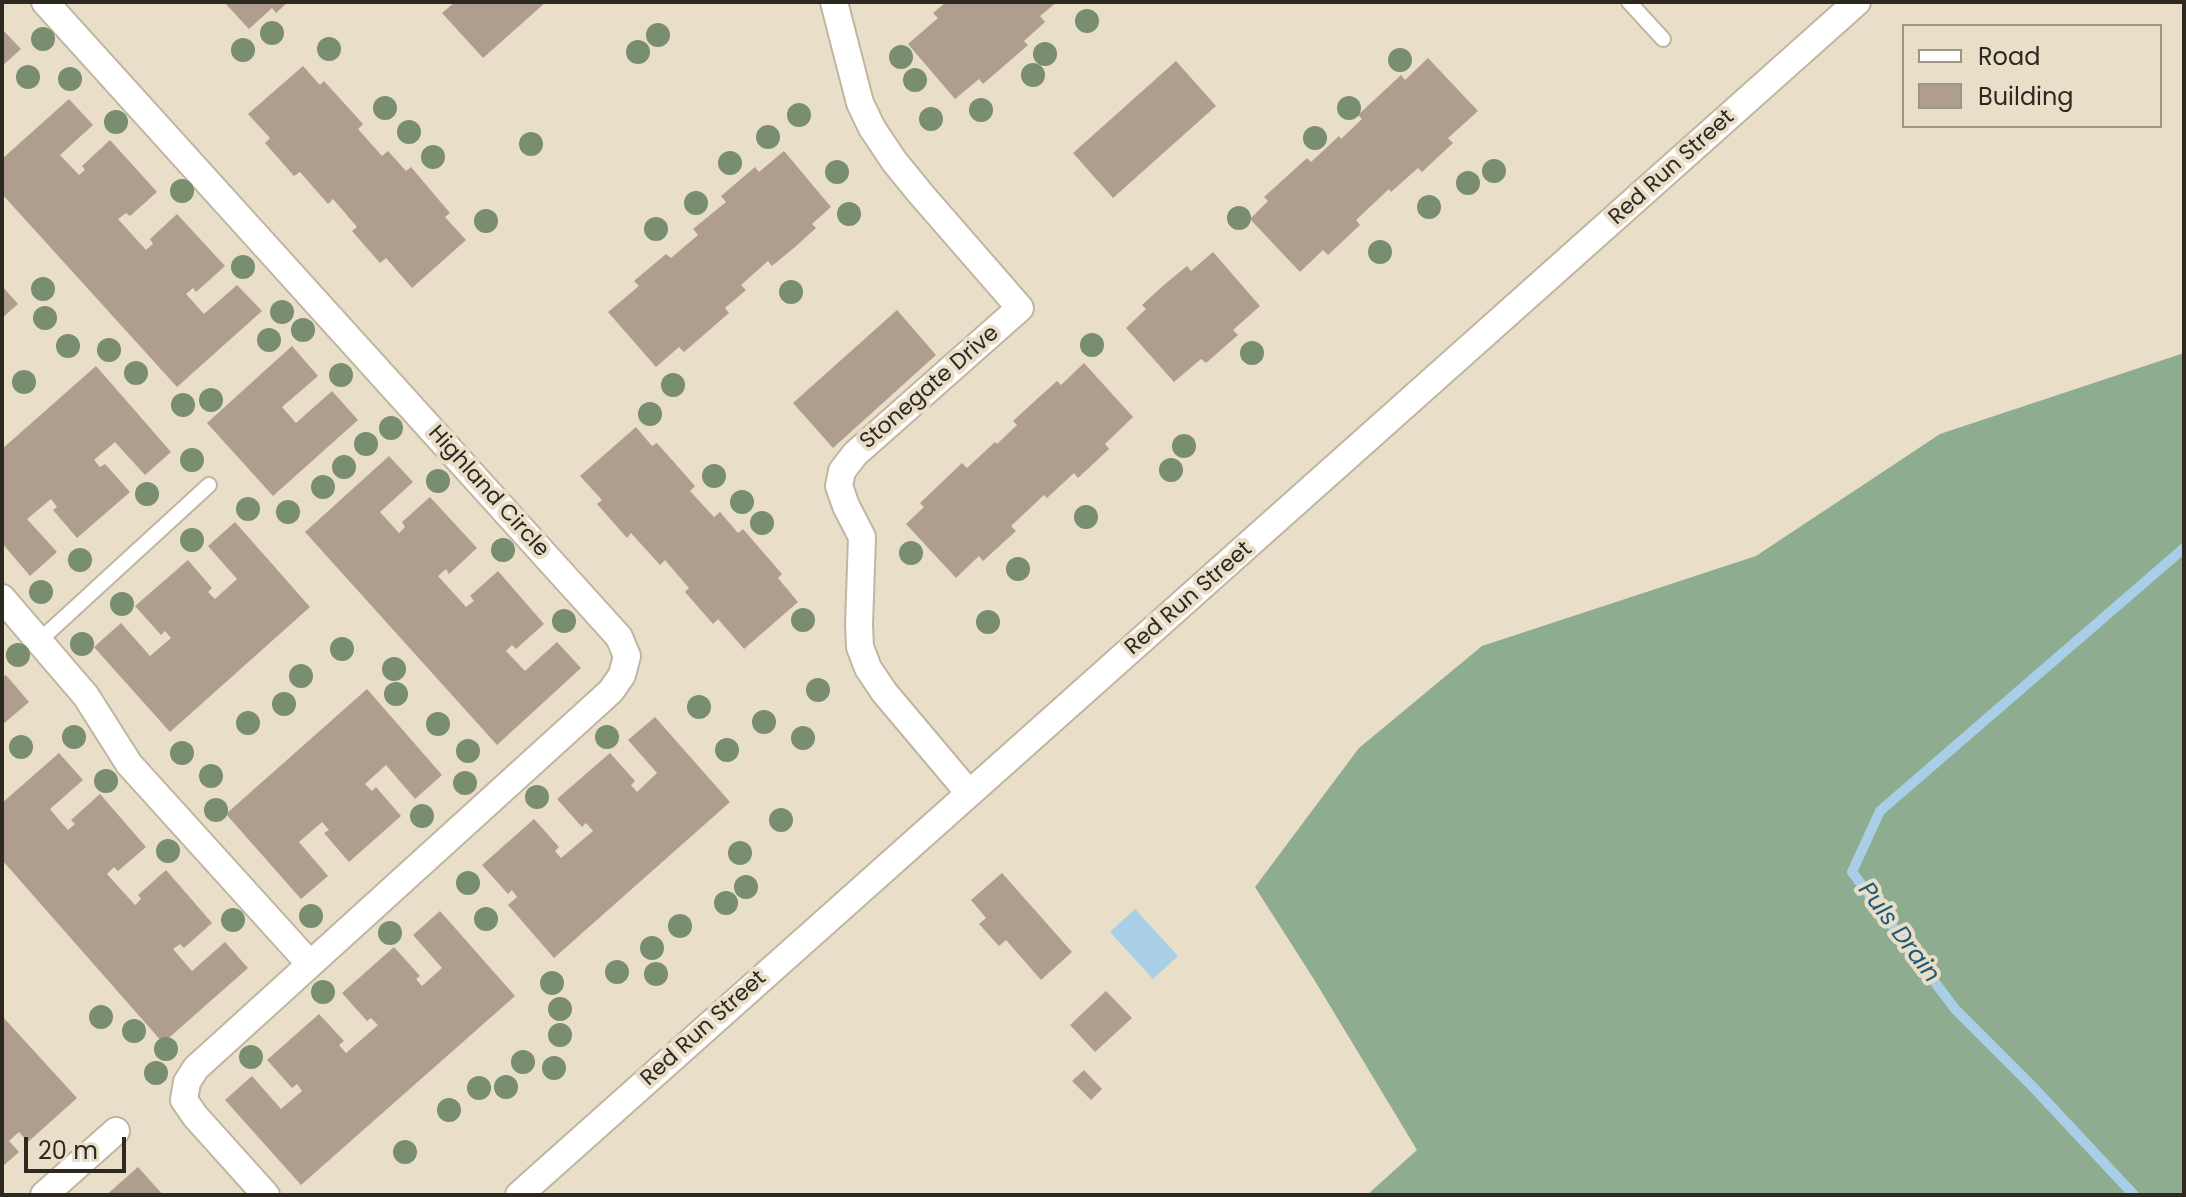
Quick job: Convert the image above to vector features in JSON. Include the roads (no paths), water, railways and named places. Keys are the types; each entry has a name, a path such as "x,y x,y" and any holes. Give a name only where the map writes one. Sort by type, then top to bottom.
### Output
{"street":[{"name":"Highland Circle","path":"45,2 619,637 627,656 622,675 611,691 196,1068 187,1082 184,1100 266,1195"},
{"name":"Stonegate Drive","path":"834,2 860,103 872,128 911,183 1020,308 855,454 842,471 839,486 862,537 860,647 868,668 884,692 969,793"},
{"name":"Red Run Street","path":"519,1195 1857,2"},
{"path":"2,598 86,696 129,764 310,964"},
{"path":"44,1195 116,1131"}],"lane":[{"path":"1629,2 1663,39"},
{"path":"40,640 209,485"}],"water":[{"path":"1135,909 1178,956 1153,979 1110,932"}],"waterway":[{"name":"Puls Drain","path":"2134,1195 1955,1009 1852,872 1880,811 2184,548"}]}
